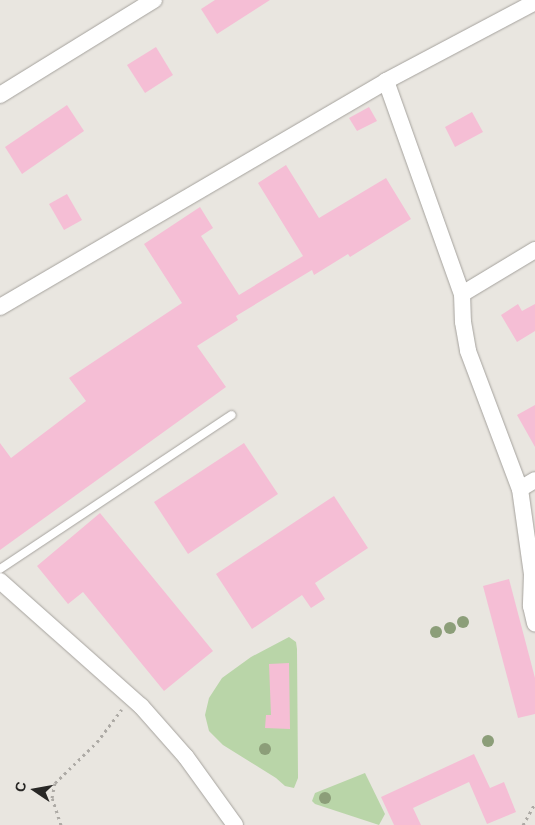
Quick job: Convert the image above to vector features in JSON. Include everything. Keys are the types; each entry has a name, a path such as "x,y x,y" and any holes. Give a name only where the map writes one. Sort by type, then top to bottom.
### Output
{"street":[{"path":"0,95 154,0"},
{"path":"0,307 386,81 535,2"},
{"path":"386,81 462,294 462,322 468,352 520,488 532,574 531,606 535,624"},
{"path":"462,294 535,250"},
{"path":"520,488 535,480"},
{"path":"0,581 131,697 186,758 235,825"}],"lane":[{"path":"0,569 232,415"}],"path":[{"path":"60,825 52,798 54,783 97,742 131,697"},
{"path":"523,825 535,802"}],"green space":[{"path":"289,637 296,642 297,649 298,778 294,788 285,786 276,778 223,745 209,731 205,715 209,698 222,678 251,657"},
{"path":"365,773 385,814 379,825 315,804 312,801 315,793"}],"building":[{"path":"215,0 270,0 217,34 201,9"},
{"path":"156,47 173,75 145,93 127,65"},
{"path":"67,105 84,131 22,174 5,147"},
{"path":"369,107 377,121 357,131 349,118"},
{"path":"472,112 483,132 455,147 445,127"},
{"path":"286,165 319,218 386,178 411,219 350,257 348,254 314,275 312,270 236,316 238,320 197,346 226,387 0,550 0,443 11,458 86,401 69,378 182,303 144,244 200,207 213,228 201,236 239,295 303,256 258,183"},
{"path":"67,194 82,220 64,230 49,204"},
{"path":"518,304 522,311 535,304 535,331 517,342 501,315"},
{"path":"535,405 535,447 517,415"},
{"path":"244,443 278,494 188,554 154,502"},
{"path":"334,496 368,548 315,583 325,599 311,608 302,595 252,629 216,574"},
{"path":"100,513 213,651 164,691 83,592 68,604 37,566"},
{"path":"509,579 535,678 535,714 518,718 483,586"},
{"path":"289,663 290,729 265,728 266,715 271,715 269,664"},
{"path":"474,754 490,788 504,782 516,812 487,824 469,782 413,808 421,825 394,825 381,797"}]}
